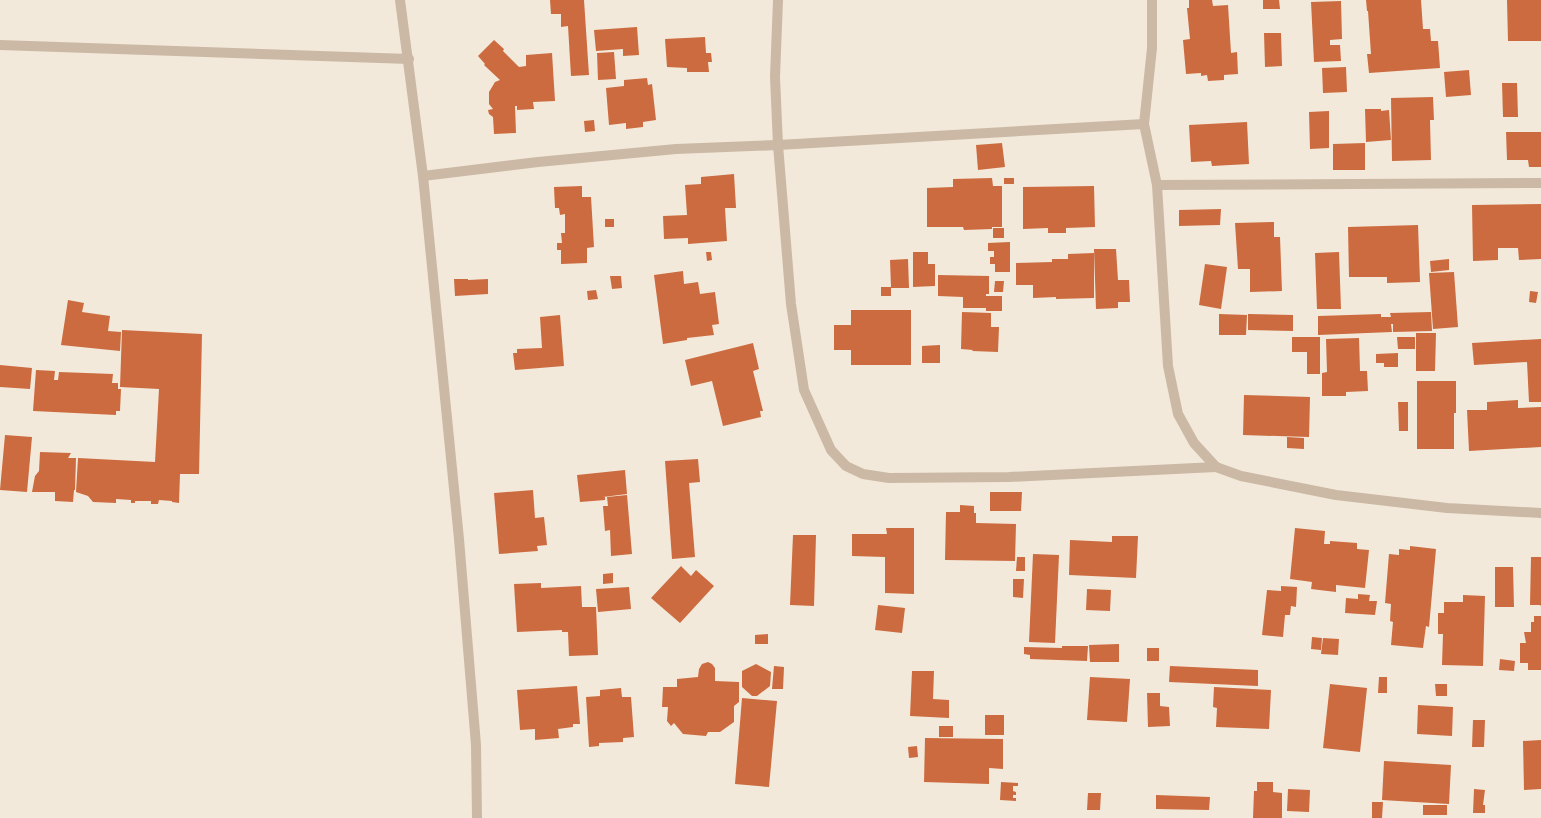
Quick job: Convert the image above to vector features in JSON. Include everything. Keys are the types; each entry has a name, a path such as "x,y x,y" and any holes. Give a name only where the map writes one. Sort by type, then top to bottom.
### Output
{"street":[{"path":"400,0 409,59 423,176 459,539 476,746 477,818"},
{"path":"778,0 776,77 778,145 791,304 804,390 831,450 846,466 864,474 888,478 1009,477 1216,467 1241,476 1336,495 1447,508 1541,513"},
{"path":"1152,0 1152,48 1144,124 1157,185 1168,366 1178,414 1194,443 1216,467"},
{"path":"0,45 409,59"},
{"path":"423,176 538,162 676,148 778,145 1144,124"},
{"path":"1157,185 1541,183"}],"building":[{"path":"550,0 584,0 589,75 571,76 568,26 561,27 561,14 551,14"},
{"path":"1189,0 1212,0 1213,6 1228,5 1231,53 1237,52 1238,74 1224,75 1224,80 1208,81 1207,75 1201,76 1201,73 1186,74 1183,40 1190,39 1187,8 1189,8"},
{"path":"1263,0 1279,0 1280,9 1263,9"},
{"path":"1366,0 1421,0 1423,29 1430,29 1431,41 1438,41 1440,68 1369,73 1367,54 1371,54"},
{"path":"1507,0 1541,0 1541,41 1508,41"},
{"path":"1341,1 1342,39 1330,40 1330,45 1340,45 1341,61 1314,62 1311,2"},
{"path":"637,27 639,55 623,56 623,49 596,51 594,30"},
{"path":"1264,33 1281,33 1282,66 1265,67"},
{"path":"705,37 706,53 711,53 712,62 708,62 709,72 687,72 687,68 667,67 665,39"},
{"path":"494,40 504,49 503,51 519,67 526,66 526,55 552,53 555,101 533,102 534,109 517,110 517,106 515,106 516,133 494,134 493,117 489,114 488,110 493,109 489,104 489,92 495,82 500,80 484,65 485,64 478,56"},
{"path":"614,52 616,79 598,80 597,53"},
{"path":"1346,67 1347,92 1323,93 1322,68"},
{"path":"1469,70 1471,95 1446,97 1444,72"},
{"path":"647,78 648,85 652,84 656,120 643,122 643,127 626,129 626,123 609,125 606,88 624,86 624,80"},
{"path":"1502,83 1517,83 1518,117 1503,117"},
{"path":"1433,97 1434,120 1430,120 1431,160 1392,161 1391,98"},
{"path":"1365,109 1381,109 1381,111 1389,110 1391,140 1366,142"},
{"path":"1329,111 1329,148 1310,149 1309,112"},
{"path":"594,120 595,131 585,132 584,121"},
{"path":"1247,122 1249,164 1212,166 1211,161 1191,162 1189,125"},
{"path":"1506,132 1541,132 1541,167 1529,167 1528,160 1507,160"},
{"path":"1002,143 1005,167 978,170 976,145"},
{"path":"1365,143 1365,170 1333,170 1333,144"},
{"path":"734,174 736,208 725,208 727,241 688,244 688,238 664,239 663,216 687,215 685,185 701,184 701,177"},
{"path":"992,178 993,186 1002,186 1002,227 992,227 992,229 964,230 963,227 927,227 927,188 953,187 953,179"},
{"path":"1004,178 1014,178 1014,184 1004,184"},
{"path":"582,186 582,197 591,197 594,247 587,248 587,263 561,264 561,250 557,250 557,243 562,243 561,233 565,233 565,214 560,215 559,208 555,208 554,187"},
{"path":"1094,186 1095,227 1066,228 1066,233 1048,233 1048,228 1023,229 1023,187"},
{"path":"1541,204 1541,259 1519,260 1518,248 1498,248 1498,260 1473,261 1472,205"},
{"path":"1221,209 1220,225 1179,226 1179,210"},
{"path":"605,219 614,219 614,227 605,227"},
{"path":"1274,222 1274,237 1280,237 1282,291 1250,292 1250,269 1238,269 1235,223"},
{"path":"1418,225 1420,282 1387,283 1387,277 1349,277 1348,227"},
{"path":"993,228 1004,228 1004,238 993,238"},
{"path":"1010,242 1010,272 995,272 995,264 990,264 990,257 994,257 994,251 988,251 988,243"},
{"path":"1094,249 1116,249 1118,280 1129,280 1130,302 1118,302 1118,308 1096,309"},
{"path":"706,252 711,252 712,260 707,261"},
{"path":"913,252 928,252 928,264 935,264 935,286 913,287"},
{"path":"1339,252 1341,309 1317,309 1315,253"},
{"path":"1094,253 1094,298 1033,298 1033,285 1016,285 1016,263 1052,262 1052,259 1068,259 1068,254"},
{"path":"908,259 909,288 891,288 891,296 881,296 881,287 891,287 890,260"},
{"path":"1449,259 1449,270 1431,272 1430,261"},
{"path":"1205,264 1227,267 1221,309 1199,305"},
{"path":"683,271 684,284 698,282 700,294 715,292 719,324 712,325 714,335 687,338 687,340 663,344 654,275"},
{"path":"1454,272 1458,327 1433,329 1429,273"},
{"path":"938,275 989,276 989,294 986,294 986,308 963,308 963,297 938,296"},
{"path":"610,276 621,276 622,288 612,289"},
{"path":"454,279 488,279 488,294 455,296"},
{"path":"995,281 1004,281 1003,292 994,292"},
{"path":"596,290 598,299 588,300 587,291"},
{"path":"1530,291 1538,292 1536,303 1529,302"},
{"path":"986,296 1002,296 1002,311 986,311"},
{"path":"68,300 84,303 82,312 110,316 108,331 121,332 120,351 61,345"},
{"path":"851,310 911,310 911,365 851,365 851,350 834,350 834,325 851,325"},
{"path":"962,312 991,313 991,327 999,327 998,352 961,349"},
{"path":"1431,312 1432,331 1393,332 1393,324 1391,324 1392,332 1318,335 1318,316 1381,314 1381,317 1391,317 1390,313"},
{"path":"1219,314 1247,315 1246,335 1219,335"},
{"path":"1248,314 1293,315 1293,331 1248,330"},
{"path":"560,315 564,366 515,370 513,353 517,353 517,349 542,348 540,317"},
{"path":"122,330 202,334 199,474 180,474 179,503 159,500 158,504 151,504 151,501 135,501 135,503 131,503 131,500 116,499 116,503 93,502 88,496 76,492 78,458 155,462 159,389 120,387"},
{"path":"1416,333 1436,333 1435,371 1416,371"},
{"path":"1292,337 1320,337 1320,374 1307,374 1307,352 1292,352"},
{"path":"1397,337 1415,337 1415,349 1398,349"},
{"path":"1359,338 1360,371 1367,371 1368,391 1346,392 1346,396 1322,396 1322,373 1327,372 1326,339"},
{"path":"1541,339 1541,402 1529,402 1527,362 1474,365 1472,343"},
{"path":"753,343 759,369 753,371 763,411 760,411 761,417 723,426 712,381 691,386 685,360"},
{"path":"940,345 940,363 922,363 922,346"},
{"path":"1398,353 1398,367 1384,367 1384,363 1376,363 1376,354"},
{"path":"0,365 32,368 30,389 0,387"},
{"path":"36,370 55,371 54,380 58,380 59,372 113,374 112,383 118,383 118,389 121,389 120,411 116,411 116,415 33,411"},
{"path":"1417,381 1456,381 1454,449 1417,449"},
{"path":"1244,395 1310,397 1309,437 1243,435"},
{"path":"1518,400 1518,408 1541,407 1541,447 1469,451 1467,410 1487,410 1487,402"},
{"path":"1398,402 1408,402 1408,431 1399,431"},
{"path":"5,435 32,437 27,492 0,490"},
{"path":"1287,437 1304,438 1304,449 1287,448"},
{"path":"40,452 71,453 68,458 76,458 73,502 55,501 55,492 32,492 35,476 39,471"},
{"path":"698,459 700,482 689,483 695,557 672,559 665,461"},
{"path":"625,470 627,494 603,497 605,497 605,500 580,502 577,475"},
{"path":"533,490 535,518 544,517 547,545 537,546 538,551 499,554 494,493"},
{"path":"990,492 1022,492 1021,511 990,511"},
{"path":"627,495 632,554 611,556 610,530 605,531 603,506 608,506 607,497"},
{"path":"960,505 974,506 976,523 1016,524 1015,561 945,560 946,512 960,512"},
{"path":"886,528 914,528 914,594 885,593 885,557 852,556 852,534 887,534"},
{"path":"1295,528 1325,531 1324,544 1330,544 1330,541 1357,543 1357,549 1369,550 1365,588 1336,585 1336,592 1311,589 1312,582 1290,579"},
{"path":"793,535 816,535 814,606 790,605"},
{"path":"1112,536 1138,536 1136,578 1069,575 1070,540 1112,542"},
{"path":"1410,546 1436,549 1429,627 1426,626 1423,648 1391,645 1393,622 1390,621 1391,604 1385,603 1389,554 1399,555 1399,549 1410,550"},
{"path":"1033,554 1059,555 1055,643 1029,642"},
{"path":"1017,557 1025,557 1025,571 1016,571"},
{"path":"1531,557 1541,557 1541,606 1530,605"},
{"path":"681,566 691,576 696,570 714,586 680,623 651,598"},
{"path":"1495,567 1513,567 1514,607 1495,607"},
{"path":"613,573 613,583 603,584 603,574"},
{"path":"1013,579 1024,579 1023,598 1013,597"},
{"path":"541,583 541,588 581,586 582,607 596,607 598,655 569,656 568,632 562,632 562,630 517,632 514,584"},
{"path":"1281,586 1297,587 1296,607 1291,606 1290,615 1285,615 1283,637 1262,635 1267,590 1281,591"},
{"path":"629,587 631,609 598,612 596,589"},
{"path":"1087,589 1111,590 1110,611 1086,610"},
{"path":"1358,594 1370,595 1369,601 1377,601 1375,615 1345,613 1346,598 1358,599"},
{"path":"1463,595 1485,596 1483,666 1442,665 1443,634 1438,634 1438,613 1444,613 1444,602 1463,602"},
{"path":"878,605 905,608 902,633 875,630"},
{"path":"1534,616 1541,616 1541,670 1528,670 1528,663 1520,663 1520,643 1526,643 1524,632 1531,632 1531,622 1534,622"},
{"path":"768,634 768,644 755,644 755,635"},
{"path":"1312,637 1322,638 1321,650 1311,649"},
{"path":"1323,638 1339,639 1338,655 1321,654"},
{"path":"1119,644 1119,662 1090,662 1089,645"},
{"path":"1062,646 1088,646 1087,661 1030,659 1030,655 1024,654 1024,647 1062,648"},
{"path":"1147,648 1159,648 1159,661 1147,661"},
{"path":"1500,659 1515,661 1514,671 1499,670"},
{"path":"708,662 715,668 715,681 739,682 739,702 734,706 734,722 720,732 708,732 706,736 683,734 674,723 671,726 667,721 668,707 662,707 663,687 677,687 677,679 698,677 699,669 702,664"},
{"path":"756,664 771,672 770,686 757,696 752,696 742,687 742,671"},
{"path":"774,666 784,667 783,689 772,689"},
{"path":"1170,666 1258,670 1258,686 1169,682"},
{"path":"912,671 934,671 933,699 949,700 949,718 910,716"},
{"path":"1090,677 1130,679 1127,722 1087,720"},
{"path":"1379,677 1387,677 1387,693 1378,693"},
{"path":"1330,684 1367,688 1360,752 1323,748"},
{"path":"1435,684 1447,684 1447,696 1436,696"},
{"path":"577,686 580,724 573,724 573,727 558,729 559,738 535,740 535,729 520,730 517,690"},
{"path":"1214,687 1271,690 1269,729 1216,727 1217,708 1213,707"},
{"path":"621,688 622,697 631,697 634,737 623,738 623,742 599,743 599,746 589,747 586,697 600,696 600,690"},
{"path":"1147,693 1160,693 1160,706 1169,707 1170,726 1148,727"},
{"path":"742,698 777,701 769,787 735,784"},
{"path":"1418,705 1453,707 1452,736 1417,734"},
{"path":"985,715 1004,715 1004,735 985,735"},
{"path":"1473,720 1485,720 1484,747 1472,747"},
{"path":"939,726 953,726 953,737 939,737"},
{"path":"925,738 1003,739 1003,769 989,768 989,784 924,782"},
{"path":"1541,740 1541,789 1524,790 1523,741"},
{"path":"917,746 918,757 909,758 908,747"},
{"path":"1384,761 1451,765 1449,804 1382,800"},
{"path":"1001,782 1018,783 1018,786 1013,786 1013,791 1016,792 1016,795 1013,795 1013,798 1016,798 1016,801 1000,800"},
{"path":"1257,782 1273,782 1273,792 1282,793 1282,818 1253,818 1254,791 1257,791"},
{"path":"1288,789 1310,790 1309,812 1287,811"},
{"path":"1474,789 1485,790 1483,805 1485,805 1485,813 1473,813"},
{"path":"1088,793 1101,793 1100,810 1087,810"},
{"path":"1156,795 1210,797 1209,810 1156,809"},
{"path":"1372,802 1383,802 1382,818 1372,818"},
{"path":"1423,805 1447,805 1447,815 1423,815"}]}
